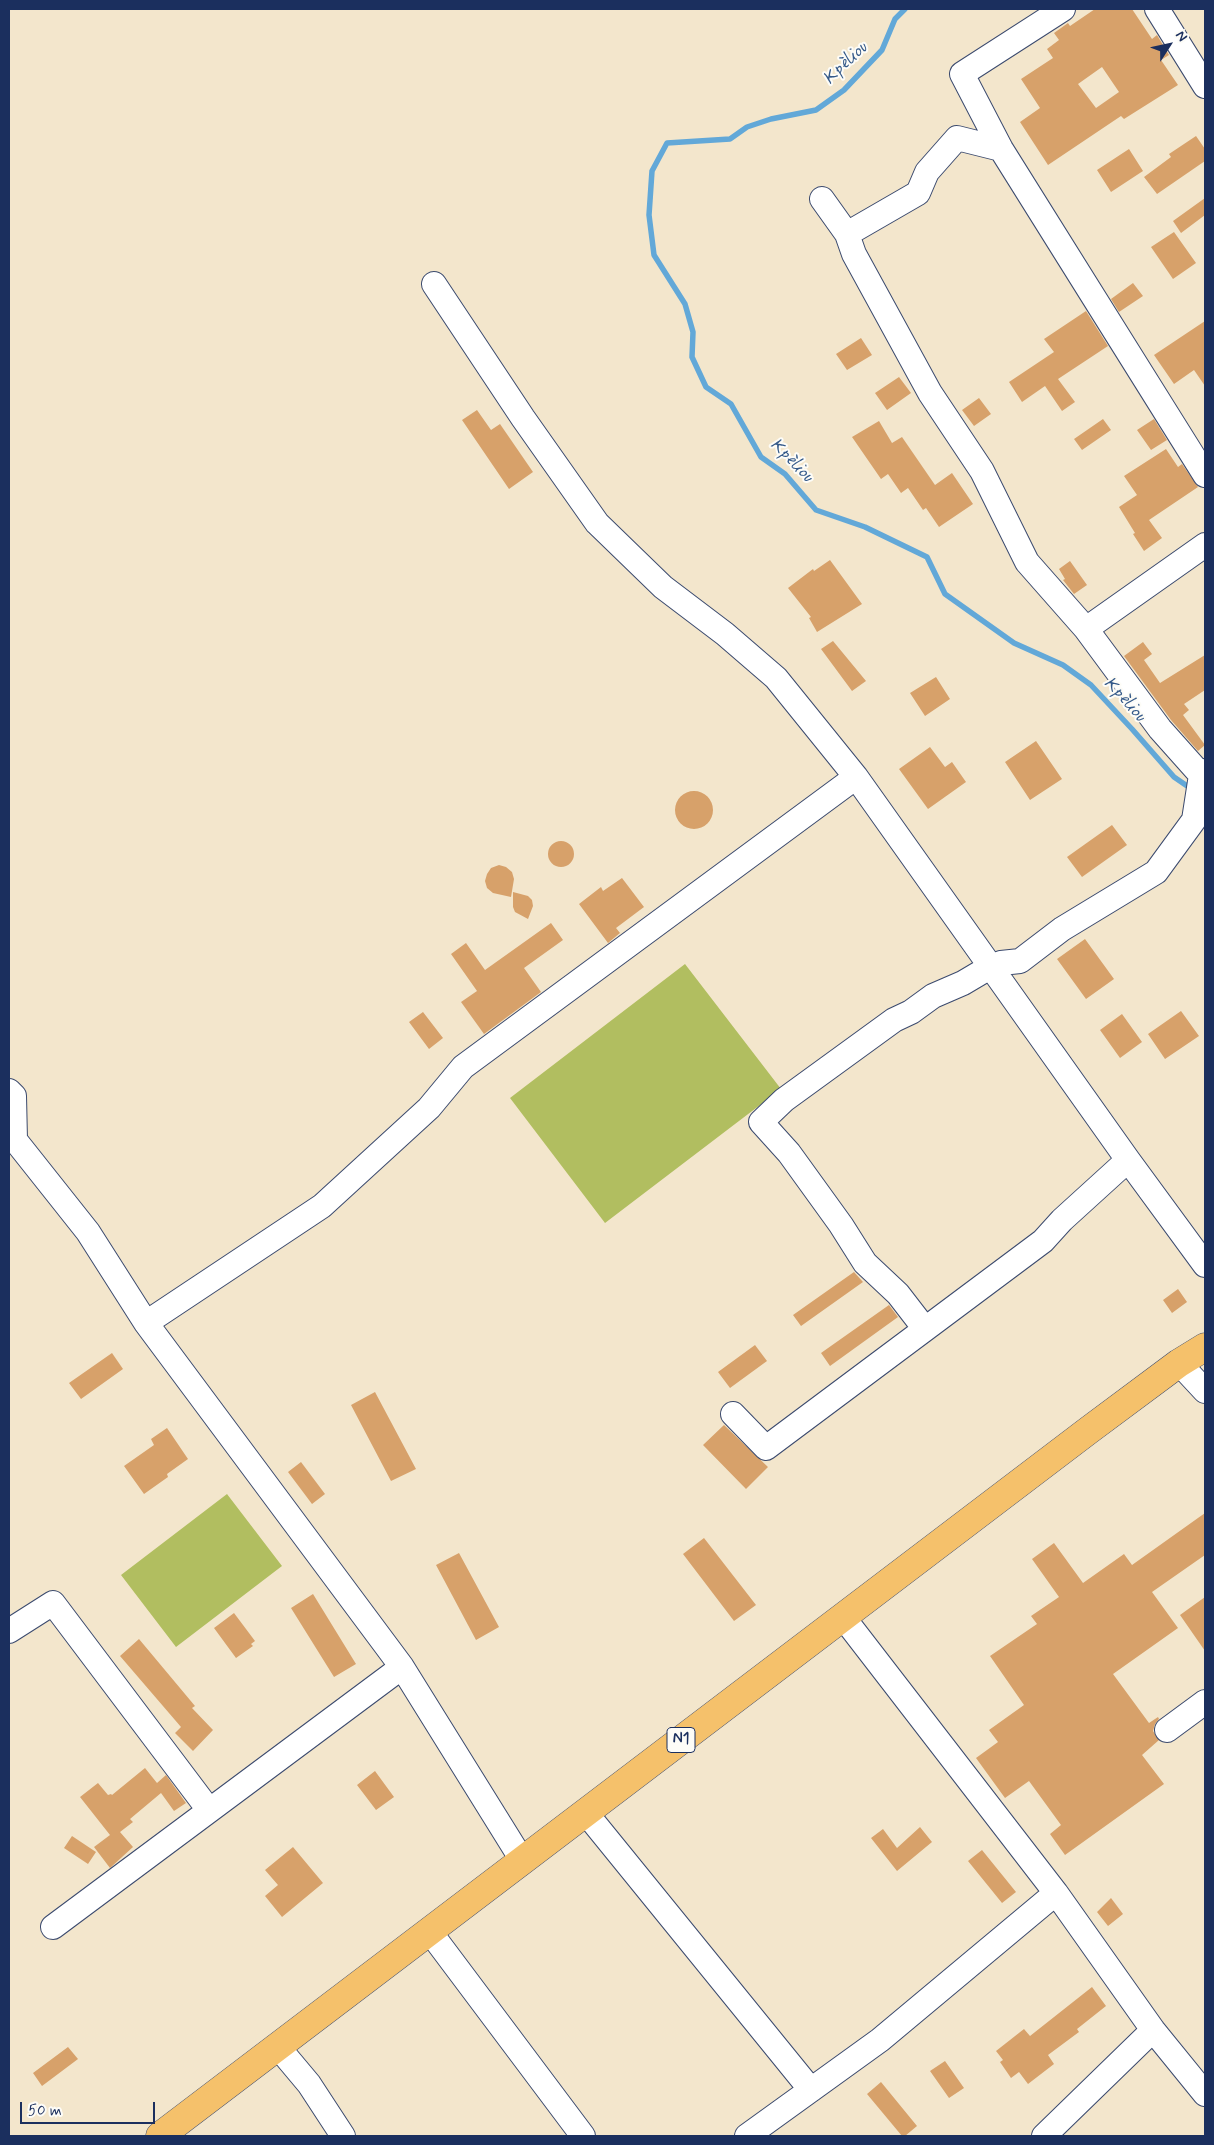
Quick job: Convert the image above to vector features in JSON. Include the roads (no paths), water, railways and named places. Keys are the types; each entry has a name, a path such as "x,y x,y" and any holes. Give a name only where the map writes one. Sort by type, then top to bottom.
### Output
{"highway":[{"name":"N1","path":"160,2136 843,1617 1180,1363 1205,1347"}],"street":[{"path":"1063,9 962,74 1001,149 1205,475"},
{"path":"1157,9 1205,86"},
{"path":"847,234 918,193 927,172 957,138 1001,149"},
{"path":"822,199 847,234 854,254 930,393 982,471 1027,562 1086,629 1160,729 1202,776 1198,818 1156,872 1062,929 1020,961 1001,963 990,967 963,983 933,996 911,1012 894,1020 784,1100 761,1122 789,1153 841,1225 865,1263 898,1294 925,1329"},
{"path":"434,284 523,418 597,523 663,586 725,634 776,678 856,777 1128,1160 1205,1265"},
{"path":"1086,629 1205,545"},
{"path":"146,1323 322,1206 429,1108 464,1067 856,777"},
{"path":"9,1091 14,1096 14,1140 88,1232 146,1323 402,1667 522,1860"},
{"path":"734,1414 766,1448 1043,1241 1062,1220 1128,1160"},
{"path":"1180,1363 1205,1391"},
{"path":"9,1631 53,1603 209,1810"},
{"path":"843,1617 1056,1893 1153,2030 1205,2094"},
{"path":"53,1927 402,1667"},
{"path":"1167,1730 1205,1702"},
{"path":"586,1813 810,2090"},
{"path":"747,2136 880,2040 1056,1893"},
{"path":"430,1932 583,2136"},
{"path":"1044,2136 1153,2030"},
{"path":"278,2047 309,2084 342,2136"}],"waterway":[{"name":"Kpèliou","path":"905,9 895,19 882,50 844,90 816,110 771,119 747,127 730,139 667,143 652,171 649,215 654,255 685,304 693,332 692,357 706,387 731,404 761,457 785,474 816,510 865,527 927,557 945,594 1014,643 1063,665 1091,685 1174,777 1193,790"}]}
